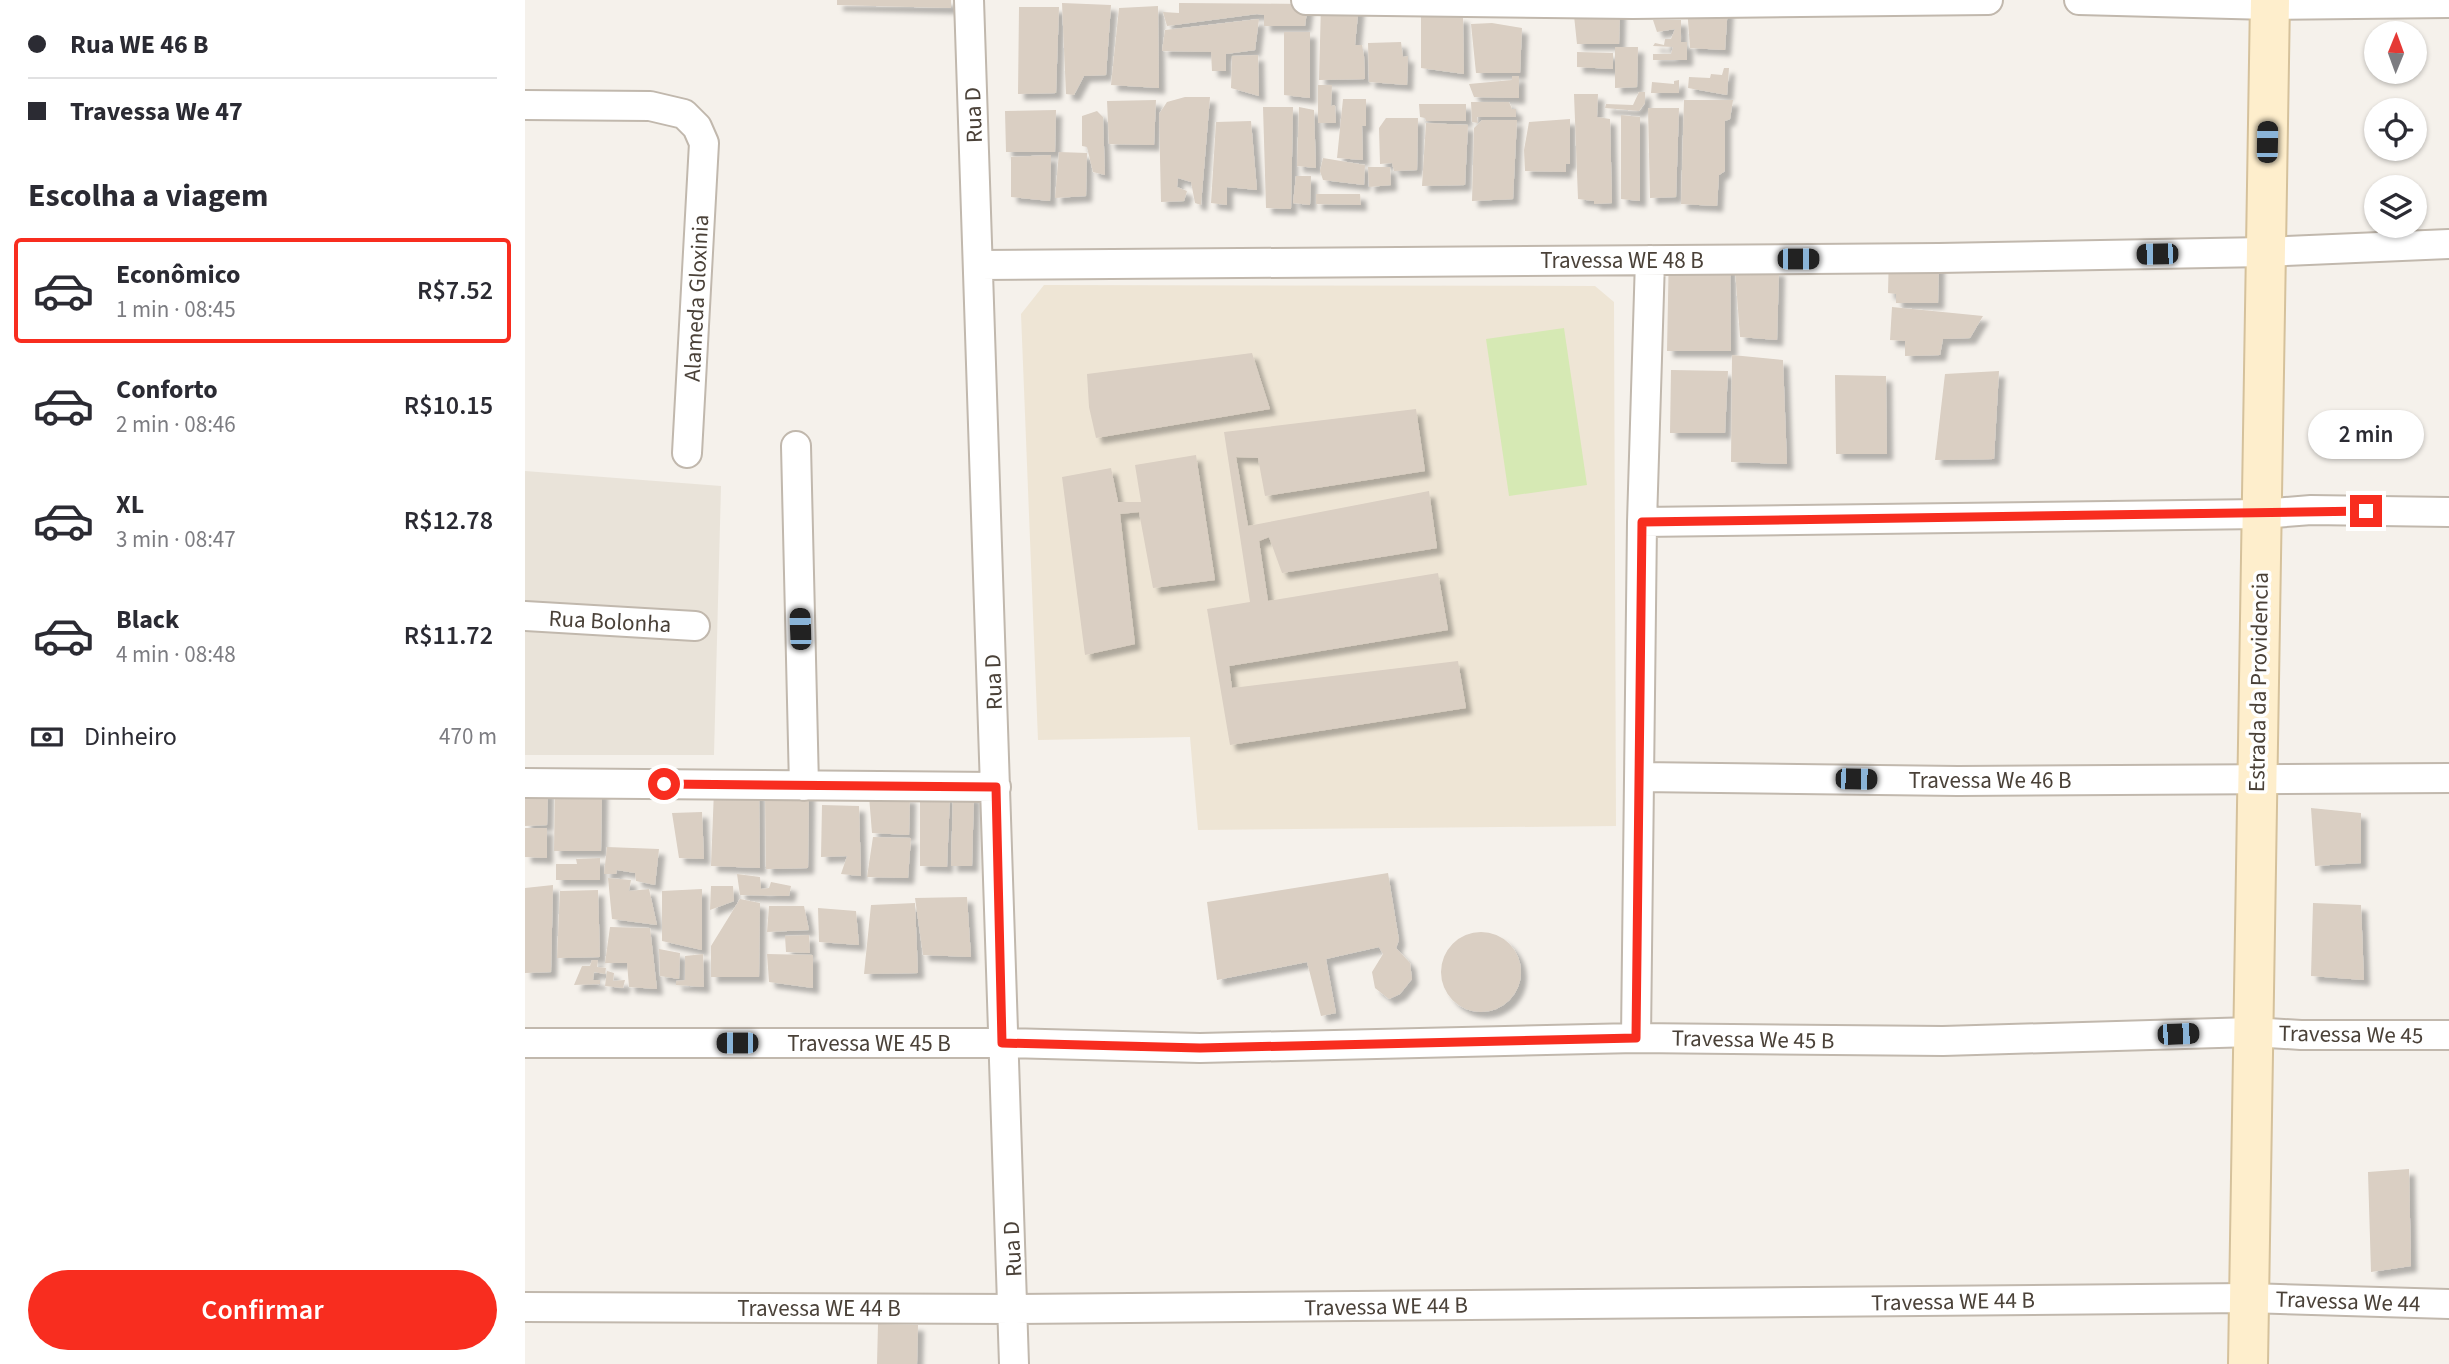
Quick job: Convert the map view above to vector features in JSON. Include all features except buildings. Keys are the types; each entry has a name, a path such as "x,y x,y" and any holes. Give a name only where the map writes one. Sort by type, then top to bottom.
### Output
{"main road":[{"name":"Estrada da Providencia","path":"2248,1364 2270,3"}],"street":[{"name":"Rua D","path":"969,0 1014,1364"},
{"path":"1306,0 1633,4 1988,0"},
{"path":"2079,0 2449,3"},
{"name":"Alameda Gloxinia","path":"525,105 650,106 684,114 697,127 704,143 687,453"},
{"name":"Travessa WE 48 B","path":"979,265 1939,258 2265,252 2449,244"},
{"path":"1636,1038 1642,522 1650,260"},
{"path":"796,446 804,786"},
{"path":"1642,522 2261,514 2311,510 2449,512"},
{"name":"Rua Bolonha","path":"525,616 695,625"},
{"name":"Travessa We 46 B","path":"1640,777 1958,781 2449,778"},
{"path":"525,783 996,787"},
{"name":"Travessa We 45 B","path":"1002,1043 1200,1048 1636,1038 1944,1041 2252,1032"},
{"name":"Travessa We 45","path":"2252,1032 2301,1035 2449,1035"},
{"name":"Travessa WE 45 B","path":"525,1043 1002,1043"},
{"name":"Travessa We 44","path":"2248,1298 2449,1304"},
{"name":"Travessa WE 44 B","path":"525,1307 1014,1309 2248,1298"}],"shaded area":[{"path":"1044,285 1595,286 1614,302 1616,826 1198,830 1190,737 1038,740 1021,314"},
{"path":"525,471 721,486 714,755 525,755"}],"green space":[{"path":"1564,328 1587,485 1509,496 1486,339"}],"route":[{"path":"664,784 996,787 1002,1043 1200,1048 1636,1038 1642,522 2366,511"}]}
